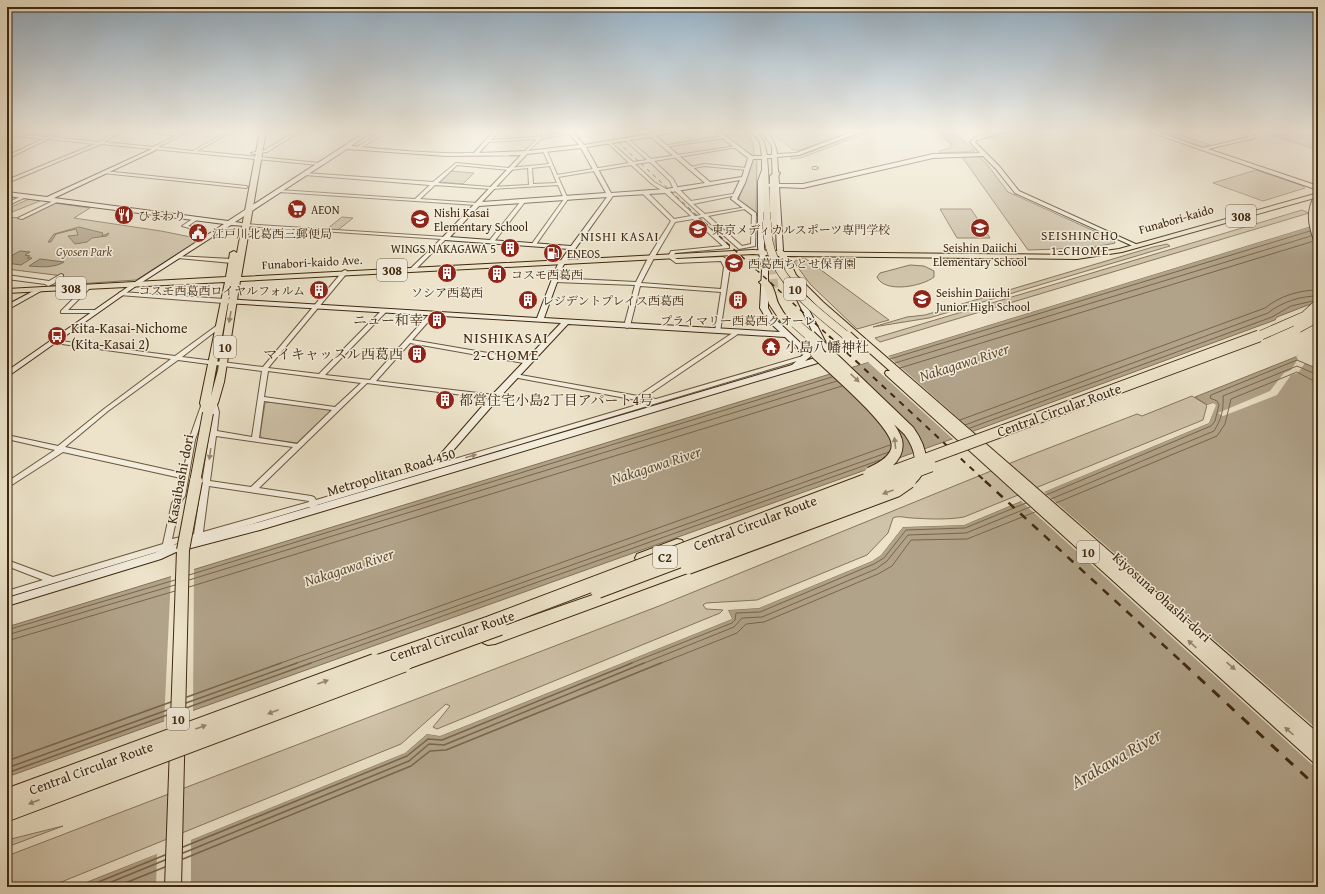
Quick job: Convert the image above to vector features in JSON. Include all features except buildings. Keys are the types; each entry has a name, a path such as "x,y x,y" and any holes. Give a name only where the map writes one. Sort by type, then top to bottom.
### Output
{"highway":[{"path":"773,225 771,186 776,173"},
{"path":"1318,196 1314,204 1312,219 1318,240"},
{"path":"490,624 517,609 677,544 870,473 883,466 892,458 897,444 889,426 790,326 774,304 768,287 764,282"},
{"path":"468,641 495,637 688,567 896,490 914,477 919,471 922,459 916,440 864,387 790,326 775,294"},
{"name":"Central Circular Route","path":"7,798 365,667 490,624 877,477 1266,334 1305,316 1318,304"},
{"name":"Central Circular Route","path":"7,812 369,676 468,641 1267,340 1300,327 1318,317"}],"main road":[{"name":"10","path":"206,408 212,361 219,326 228,301 233,279 242,225 241,217 246,187 250,173"},
{"name":"10","path":"233,279 232,261 247,211 253,173"},
{"name":"Kiyosuna Ohashi-dori","path":"766,173 771,186 766,212 767,238 771,256 779,270 794,288 1318,757"},
{"name":"Funabori-kaido","path":"1135,245 1318,189"},
{"name":"Funabori-kaido","path":"762,252 1062,257 1107,253 1318,196"},
{"name":"Funabori-kaido Ave.","path":"7,291 345,272 762,252"},
{"name":"Kiyosuna Ohashi-dori","path":"781,252 788,268 809,294 1318,742"},
{"name":"10","path":"206,408 214,402 222,364 228,301"},
{"name":"Kasaibashi-dori","path":"173,887 183,550 206,408"}],"street":[{"path":"7,182 29,173"},
{"path":"24,211 103,173"},
{"path":"111,173 246,187"},
{"path":"416,200 446,173"},
{"path":"413,269 445,238 505,173"},
{"path":"530,173 531,185"},
{"path":"555,173 566,199"},
{"path":"556,176 578,173"},
{"path":"597,173 610,196"},
{"path":"642,173 653,183 666,191 727,247 673,252 670,257 676,261 723,259 727,267 718,331"},
{"path":"664,173 672,180 676,190 704,216 743,248 753,245 754,214 734,199 746,173"},
{"path":"695,173 708,184"},
{"name":"Kiyosuna Ohashi-dori","path":"762,252 760,181 764,173"},
{"path":"771,186 803,186 861,173"},
{"path":"1001,173 1017,192 1135,245"},
{"path":"1271,173 1318,189"},
{"path":"7,374 134,285 241,217 247,211 305,174 491,188 559,184"},
{"path":"279,190 476,204 666,191 744,178"},
{"name":"Kiyosuna Ohashi-dori","path":"771,186 781,252"},
{"path":"645,193 673,221"},
{"path":"7,194 230,224 574,248"},
{"path":"690,202 737,194"},
{"path":"7,205 26,196"},
{"path":"540,320 560,266 610,196"},
{"path":"533,245 566,199"},
{"path":"20,218 57,201"},
{"path":"491,242 522,202"},
{"path":"627,326 638,284 651,258 673,221 745,208"},
{"path":"192,228 184,226 196,219"},
{"path":"762,252 764,308 767,314 790,326 806,356"},
{"path":"178,257 232,261"},
{"path":"7,594 168,546 173,542 198,537 314,503 806,356 823,357 824,351 822,343 787,273 788,268"},
{"path":"255,439 265,368 345,272"},
{"path":"7,308 61,276"},
{"path":"7,277 51,283"},
{"path":"555,280 723,290"},
{"path":"88,287 63,312 95,312"},
{"path":"121,294 736,333 790,326"},
{"path":"321,375 385,310"},
{"path":"253,490 337,409 369,382 409,341 433,313"},
{"path":"434,467 495,397 566,322"},
{"path":"7,485 59,449 177,356 219,326"},
{"path":"639,398 736,333"},
{"path":"55,341 177,356 212,361 222,364 495,397"},
{"path":"409,341 529,362"},
{"name":"Metropolitan Road 450","path":"784,370 796,364 806,356"},
{"name":"Metropolitan Road 450","path":"7,602 157,556 173,549 213,540 814,362 823,357"},
{"path":"515,376 658,401"},
{"path":"261,399 337,409"},
{"path":"198,537 216,412 214,402"},
{"path":"168,546 176,503 181,496 186,476 192,440 206,408"},
{"path":"213,433 298,446"},
{"path":"7,438 186,476"},
{"path":"206,483 311,499 314,503"},
{"path":"181,496 205,492"},
{"path":"298,514 314,503"},
{"path":"7,564 54,580"}],"green space":[{"path":"448,173 474,173 463,184 437,182"},
{"path":"748,173 757,173 756,214 738,201"},
{"path":"973,173 993,173 1008,192 1114,240 1115,243 1091,248 1028,250"},
{"path":"1247,173 1264,173 1305,188 1263,201 1213,183"},
{"path":"29,199 40,201 7,214 7,209"},
{"name":"Gyosen Park","path":"54,203 90,208 74,218 161,231 201,239 136,280 48,286 63,276 7,269 7,217 20,218"},
{"path":"940,209 971,209 990,238 957,238"},
{"path":"1302,210 1309,213 880,342 875,338"},
{"path":"342,217 353,218 338,230 327,229"},
{"path":"1167,244 1170,246 929,318 873,327 907,317 925,315"},
{"path":"798,259 806,259 889,320 857,329 810,284 794,262"},
{"path":"910,265 924,266 934,271 934,277 922,283 904,287 896,287 881,282 877,277 880,273"},
{"path":"1192,396 1207,405 1203,420 964,517 938,519 895,517 893,518 888,533 867,555 757,600 706,603 703,605 706,609 723,610 720,613 437,729 433,727 450,706 446,704 401,744 49,887 7,887 7,856 659,606 1023,458 1137,414 1142,416"},
{"path":"269,402 329,409 330,412 297,443 262,438 260,435 265,403"},
{"path":"63,826 7,847 7,840"}],"water":[{"name":"Nakagawa River","path":"1318,224 1318,305 1308,305 1277,317 1275,320 952,439 7,777 7,627"},
{"path":"79,227 103,233 102,236 109,233 107,236 92,238 87,242 75,244 68,236 78,235 76,229 56,234 51,242 48,242 54,234"},
{"path":"20,251 30,252 25,255 30,256 27,258 32,258 21,265 7,263 7,258"},
{"path":"40,259 64,262 52,266 29,266"},
{"name":"Arakawa River","path":"1298,356 1318,366 1318,887 75,887 405,753 427,734 440,736 732,619 728,610 759,608 872,561 881,555 903,527 964,525 1209,423 1215,405 1213,403 1207,405 1195,397"}],"pier":[{"path":"1318,222 1318,224 888,356 975,433 954,440 868,362 849,366"},
{"path":"1300,355 1318,364 1318,369 1305,363 1298,373 1291,375 1277,395 1223,416 1218,413 1270,391 1284,373 1291,370 1298,359 1296,356"},
{"path":"1213,403 1216,405 1209,423 1044,492 1318,730 1318,770 1021,501 964,525 903,527 881,555 872,561 759,608 728,610 732,619 440,736 427,734 405,753 191,840 191,887 156,887 157,854 73,887 404,751 426,732 440,734 729,618 726,610 727,608 758,606 871,559 880,554 903,525 909,523 963,523 1208,421 1213,405 1207,407 1207,405"},
{"path":"194,567 193,712 164,723 171,575"}],"tunnel":[{"path":"773,225 772,272 775,293"}],"railway":[{"path":"651,173 705,223"},
{"path":"704,222 830,337"},
{"path":"829,336 986,482"},
{"path":"985,481 1184,664"},
{"path":"1183,663 1318,788"}],"place":[{"name":"AEON","path":"297,209"},
{"name":"ひまわり","path":"124,215"},
{"name":"Nishi Kasai Elementary School","path":"420,219"},
{"name":"Seishin Daiichi Elementary School","path":"980,228"},
{"name":"東京メディカルスポーツ専門学校","path":"698,229"},
{"name":"江戸川北葛西三郵便局","path":"198,233"},
{"name":"WINGS NAKAGAWA 5","path":"510,248"},
{"name":"ENEOS","path":"553,253"},
{"name":"西葛西ちとせ保育園","path":"734,263"},
{"name":"ソシア西葛西","path":"447,273"},
{"name":"コスモ西葛西","path":"497,274"},
{"name":"コスモ西葛西ロイヤルフォルム","path":"319,290"},
{"name":"Seishin Daiichi Junior High School","path":"922,299"},
{"name":"レジデントプレイス西葛西","path":"528,300"},
{"name":"プライマリー西葛西クオーレ","path":"738,300"},
{"name":"ニュー和幸","path":"437,320"},
{"name":"Kita-Kasai-Nichome (Kita-Kasai 2)","path":"57,336"},
{"name":"小島八幡神社","path":"771,347"},
{"name":"マイキャッスル西葛西","path":"417,354"},
{"name":"都営住宅小島2丁目アパート4号","path":"445,400"}],"district":[{"name":"NISHI KASAI","path":"620,236"},
{"name":"SEISHINCHO 1-CHOME","path":"1080,242"},
{"name":"NISHIKASAI 2-CHOME","path":"506,346"}]}
